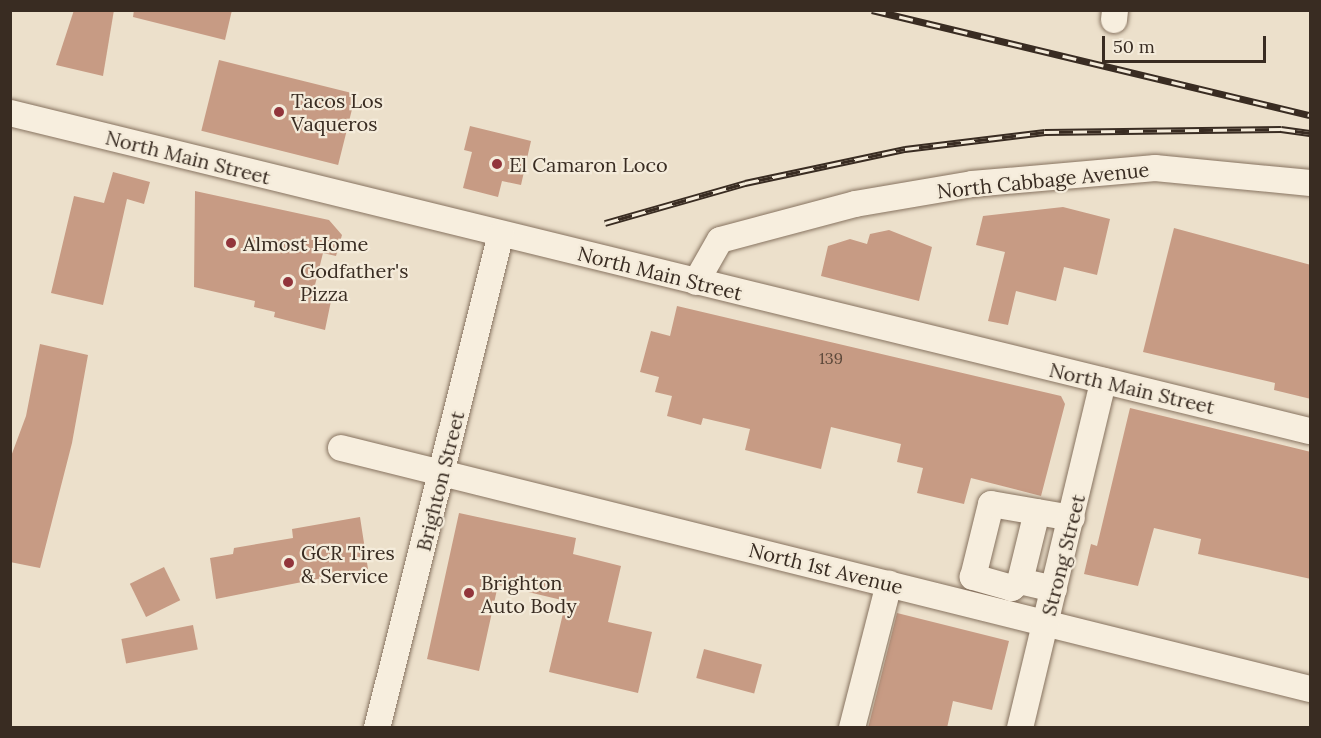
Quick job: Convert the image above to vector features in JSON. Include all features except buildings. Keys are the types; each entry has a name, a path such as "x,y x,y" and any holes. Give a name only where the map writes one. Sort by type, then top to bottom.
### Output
{"street":[{"name":"North Main Street","path":"10,113 1311,431"},
{"name":"North Cabbage Avenue","path":"696,282 720,240 855,204 982,183 1155,168 1311,183"},
{"name":"Brighton Street","path":"377,728 501,234"},
{"name":"Strong Street","path":"1020,728 1103,381"},
{"name":"North 1st Avenue","path":"341,448 1311,689"},
{"path":"1037,512 1020,581 1012,588 973,577 991,504 1072,518"},
{"path":"1020,581 1054,589"},
{"path":"852,728 889,584"}],"railway":[{"path":"872,10 1310,115"},
{"path":"605,223 745,183 905,149 1045,132 1281,129 1310,133"}],"place":[{"name":"Tacos Los Vaqueros","path":"279,112"},
{"name":"El Camaron Loco","path":"497,164"},
{"name":"Almost Home","path":"231,243"},
{"name":"Godfather's Pizza","path":"288,282"},
{"name":"GCR Tires & Service","path":"289,563"},
{"name":"Brighton Auto Body","path":"469,593"}]}
